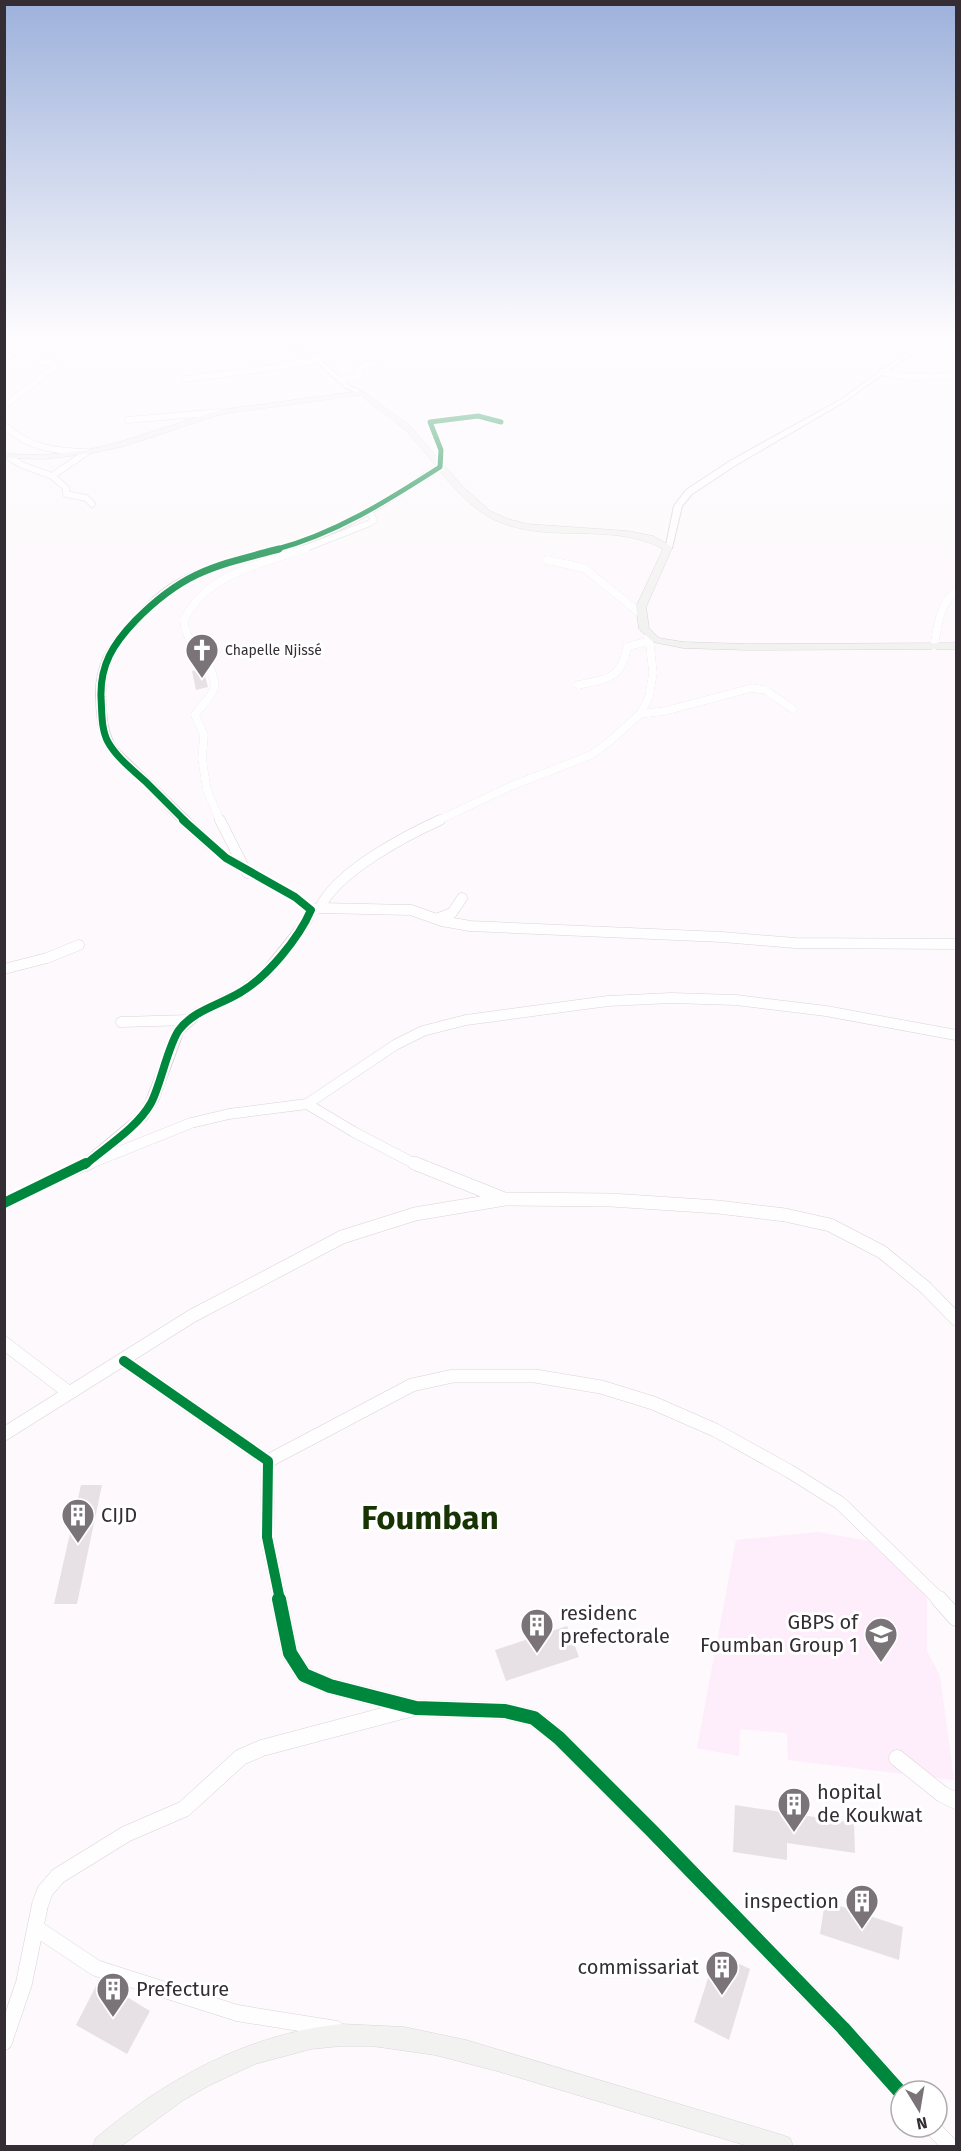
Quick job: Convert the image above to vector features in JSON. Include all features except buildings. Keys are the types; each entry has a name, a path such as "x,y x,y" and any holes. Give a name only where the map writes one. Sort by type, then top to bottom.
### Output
{"main road":[{"path":"6,456 44,457 87,452 145,436"},
{"path":"413,436 473,503 498,520 527,527 639,535 668,548 641,607 642,622 649,638 666,643 701,646 957,646"},
{"path":"104,2146 148,2109 203,2076 260,2053 311,2038 359,2035 425,2042 489,2057 782,2146"}],"street":[{"path":"19,436 31,445 56,451 87,452"},
{"path":"436,436 441,450 440,467 369,511 299,544 216,567 174,585 129,627 113,647 101,667 102,730 112,748 174,812 226,858 248,873 316,909 411,910 422,912 436,919 470,926 722,937 795,943 957,944"},
{"path":"668,548 678,506 689,492 779,436"},
{"path":"52,476 87,452"},
{"path":"6,456 22,465 52,476 66,488 66,494 86,498 92,504"},
{"path":"248,873 207,790 202,759 204,735 195,715 197,709 211,694 214,679 210,668 184,630 184,620 208,589 219,582 252,565 322,543 370,523 374,520 369,511"},
{"path":"547,560 584,568 641,614"},
{"path":"934,646 941,610 947,598 957,591"},
{"path":"82,1167 143,1116 152,1101 175,1037 189,1020 241,992 265,975 342,879 408,835 509,787 591,755 640,714 649,697 653,673 649,638 627,647 621,669 612,675 578,685"},
{"path":"640,714 665,711 752,688 765,690 794,709"},
{"path":"436,919 452,913 462,898"},
{"path":"4,969 47,958 79,945"},
{"path":"4,1203 82,1167 191,1123 229,1114 308,1104 395,1045 423,1031 466,1020 608,1001 671,998 736,1000 826,1011 957,1035"},
{"path":"121,1022 189,1020"},
{"path":"308,1104 359,1136 451,1179 506,1198"},
{"path":"4,1434 68,1392 124,1361 192,1316 342,1238 415,1215 506,1198 611,1200 718,1207 785,1215 830,1225 882,1252 926,1288 957,1319"},
{"path":"4,1343 68,1392"},
{"path":"124,1361 268,1461"},
{"path":"268,1461 412,1385 453,1376 535,1376 601,1387 653,1403 715,1430 789,1471 840,1503 930,1587 957,1618"},
{"path":"268,1461 267,1537 290,1653 304,1675 330,1686 416,1708 505,1711 534,1718 559,1738 652,1831 889,2079"},
{"path":"4,2042 24,1983 42,1898 58,1876 126,1833 184,1809 241,1757 262,1748 416,1708"},
{"path":"897,1758 942,1794 957,1801"},
{"path":"36,1928 96,1968 187,1999 237,2013 297,2021 359,2035"}],"shaded area":[{"path":"818,1532 868,1541 927,1594 927,1651 940,1676 954,1780 788,1760 787,1733 740,1729 739,1756 697,1748 736,1540"}],"cycle path":[{"path":"4,1203 82,1167 143,1116 152,1101 178,1031 198,1013 241,992 265,974 306,922 311,910 295,897 235,864 216,850 112,748 105,736 102,716 101,683 107,656 132,624 156,600 189,577 207,569 326,533 370,510 440,467 441,450 436,436"},
{"path":"124,1361 268,1461 267,1537 290,1653 304,1675 330,1686 416,1708 505,1711 534,1718 559,1738 652,1831 843,2028 889,2080"}],"place":[{"name":"Chapelle Njissé","path":"202,679"},
{"name":"CIJD","path":"78,1544"},
{"name":"residenc prefectorale","path":"537,1654"},
{"name":"GBPS of Foumban Group 1","path":"881,1663"},
{"name":"hopital de Koukwat","path":"794,1833"},
{"name":"inspection","path":"862,1930"},
{"name":"commissariat","path":"722,1996"},
{"name":"Prefecture","path":"113,2018"}],"district":[{"name":"Foumban","path":"430,1518"}]}
